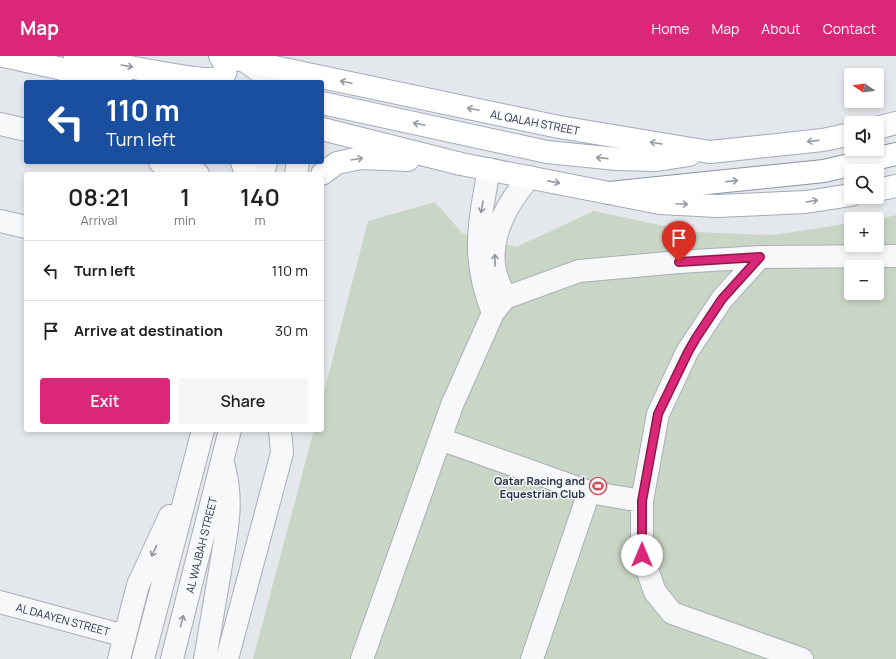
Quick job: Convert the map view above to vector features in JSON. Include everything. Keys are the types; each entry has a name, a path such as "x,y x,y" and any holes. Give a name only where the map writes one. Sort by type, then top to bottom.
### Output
{"main road":[{"path":"4,56 112,80"},
{"path":"75,56 190,77 213,79 221,76 226,71 226,66 221,56"},
{"name":"AL QALAH STREET","path":"221,56 559,127 710,152 800,142 844,135"},
{"path":"0,66 52,80"},
{"path":"324,103 547,152 617,160 657,160 710,152"},
{"path":"884,126 896,123"},
{"path":"324,130 461,164 660,203 717,206 806,202 844,196"},
{"path":"609,193 824,171 896,154"},
{"path":"324,172 337,162 361,158 461,164"},
{"path":"884,189 896,186"}],"street":[{"path":"245,61 272,80"},
{"path":"0,124 24,130"},
{"path":"168,164 193,172"},
{"path":"489,169 478,232 480,274 499,305"},
{"path":"362,659 452,405 499,305 495,271 497,236 509,204 530,177"},
{"path":"0,221 24,227"},
{"path":"499,305 578,271 679,262 760,257 896,256"},
{"path":"760,257 722,299 688,352 658,414 642,501 642,555 655,592 672,613 802,659"},
{"path":"143,659 202,432"},
{"name":"AL WAJBAH STREET","path":"172,659 229,432"},
{"path":"227,659 282,453 280,432"},
{"path":"440,439 589,492 642,501"},
{"path":"206,659 228,527 229,490 222,461"},
{"path":"119,659 138,585 194,464"},
{"path":"532,659 589,492"},
{"name":"AL DAAYEN STREET","path":"0,602 125,636"}],"green space":[{"name":"Qatar Racing and Equestrian Club","path":"435,202 462,233 516,247 594,211 692,232 773,235 844,224 844,252 884,252 884,218 896,215 896,659 253,659 313,432 324,432 324,392 368,221"}],"place":[{"name":"Qatar Racing and Equestrian Club","path":"598,486"}],"route":[{"path":"642,555 642,501 658,414 696,338 722,299 760,257 679,262"}]}
